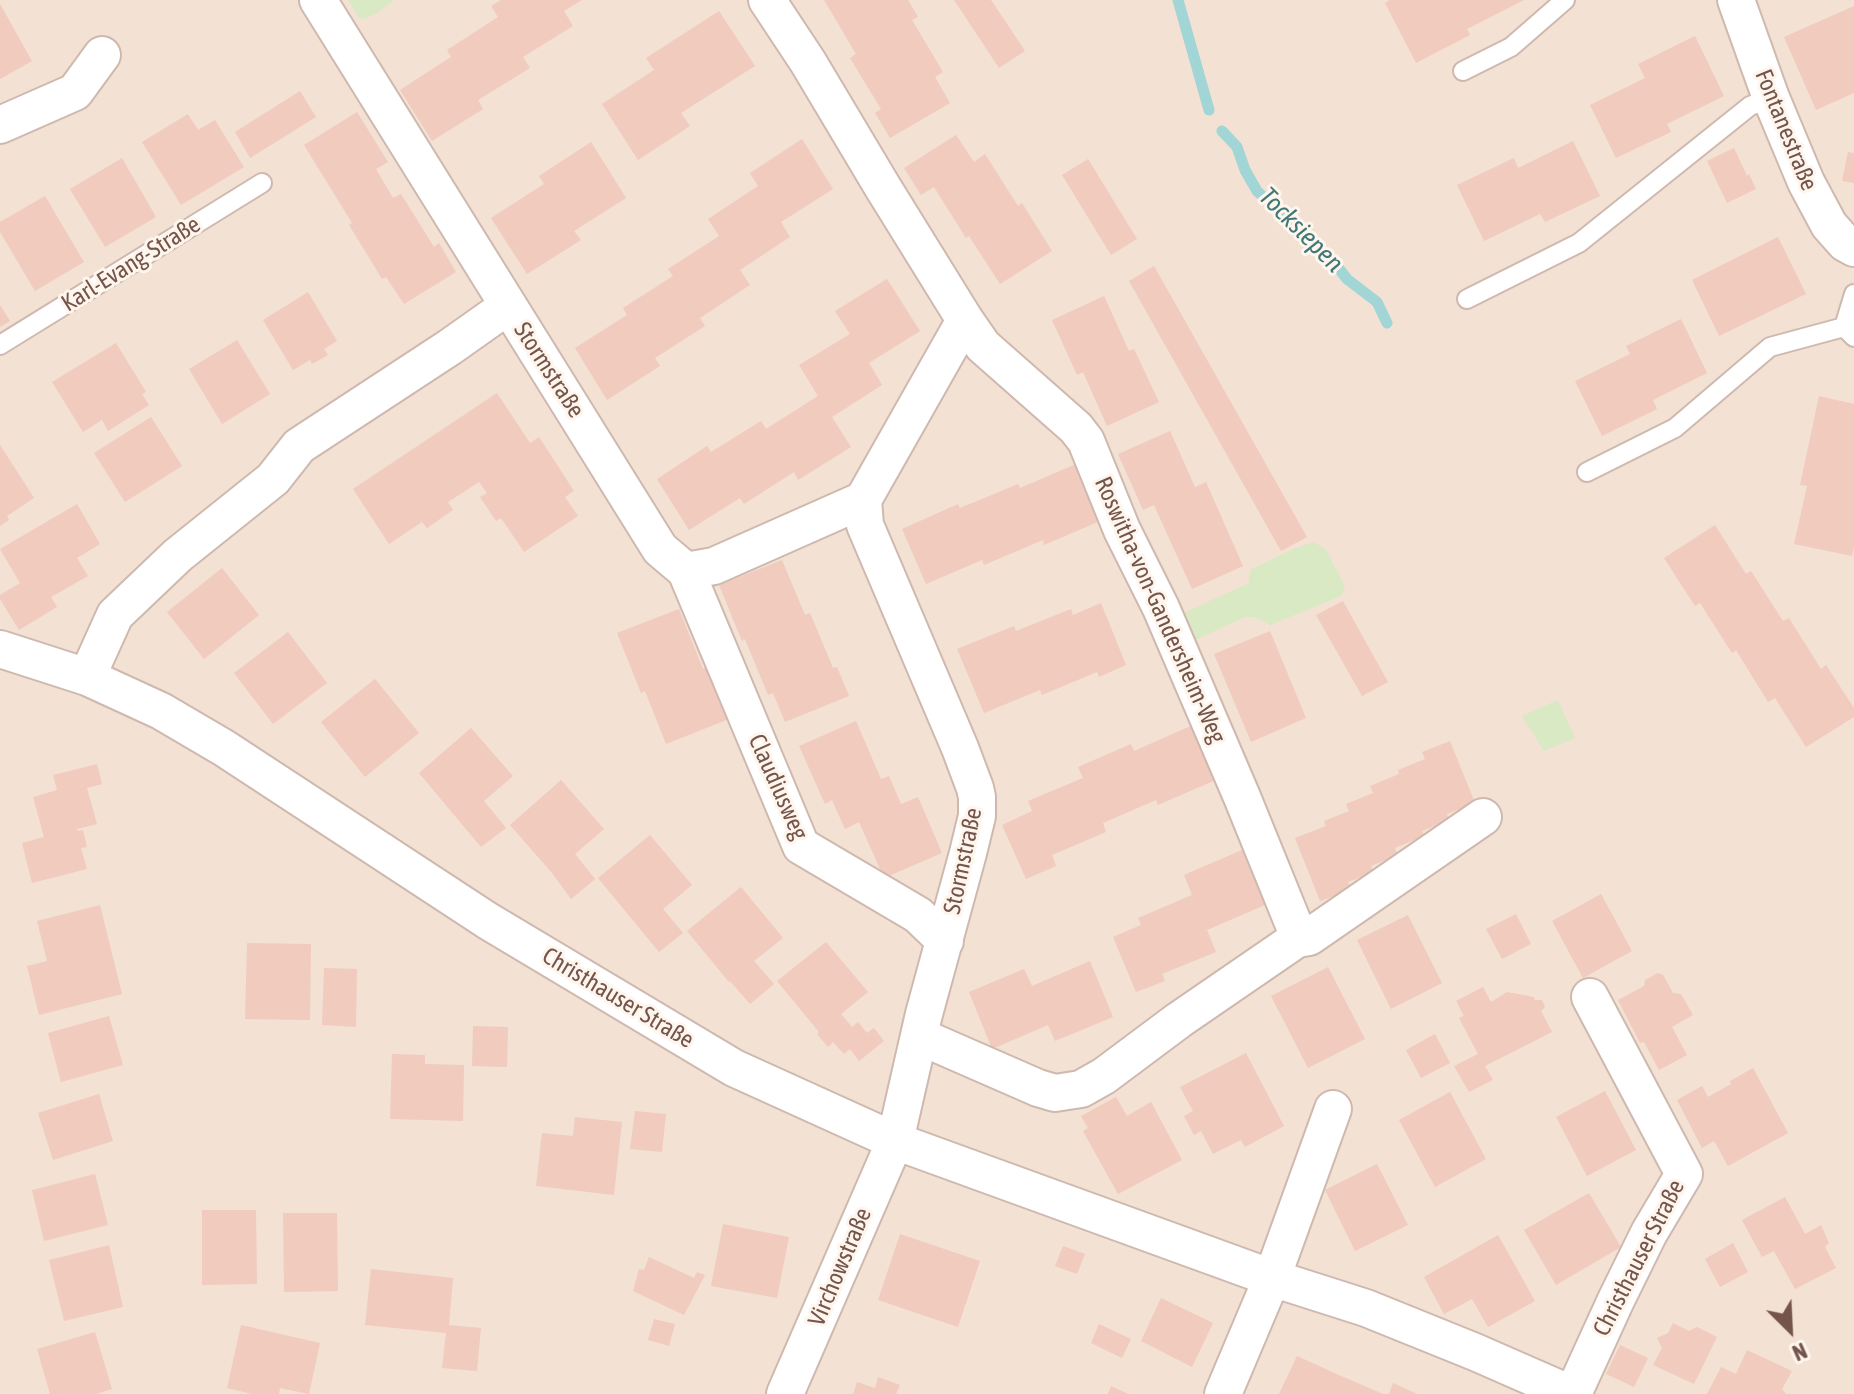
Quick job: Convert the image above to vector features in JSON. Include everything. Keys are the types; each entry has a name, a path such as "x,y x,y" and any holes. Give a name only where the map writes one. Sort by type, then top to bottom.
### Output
{"street":[{"name":"Stormstraße","path":"318,0 660,549 686,571"},
{"path":"686,571 714,566 863,500 965,320 767,0"},
{"name":"Fontanestraße","path":"1736,0 1793,153 1821,211 1837,235 1854,248"},
{"path":"0,125 75,92 102,55"},
{"path":"87,677 115,615 178,555 273,479 299,446 508,306"},
{"name":"Roswitha-von-Gandersheim-Weg","path":"965,320 983,346 1076,428 1086,441 1122,530 1161,608 1242,797 1297,939"},
{"name":"Stormstraße","path":"863,500 865,525 960,748 977,797 974,828 929,991 895,1141"},
{"name":"Claudiusweg","path":"686,571 801,846 918,915 945,941"},
{"name":"Christhauser Straße","path":"0,649 87,677 161,711 224,748 488,921 734,1068 895,1141 1272,1278 1366,1308 1572,1394 1642,1247 1684,1174 1590,997"},
{"path":"919,1036 1038,1088 1055,1093 1081,1089 1104,1076 1297,939 1309,937 1483,817"},
{"path":"1223,1394 1272,1278 1333,1109"},
{"name":"Virchowstraße","path":"785,1394 895,1141"}],"lane":[{"path":"1463,71 1511,47 1565,0"},
{"path":"1467,299 1579,243 1750,106 1771,98"},
{"name":"Karl-Evang-Straße","path":"0,345 262,183"},
{"path":"1587,472 1675,428 1770,347 1849,332 1854,294"}],"shaded area":[{"path":"0,0 1854,0 1854,1394 0,1394"}],"green space":[{"path":"348,0 394,0 365,19 359,18"},
{"path":"1314,542 1326,550 1345,587 1341,596 1270,625 1254,617 1245,617 1193,641 1181,614 1249,583 1250,570"},
{"path":"1558,700 1575,738 1544,751 1522,716"}],"building":[{"path":"501,0 582,0 564,11 573,26 523,57 530,68 478,100 483,109 432,141 400,90 451,57 447,50 498,17 491,6"},
{"path":"824,0 908,0 918,17 912,20 943,72 935,77 950,103 890,138 875,113 881,109 850,58 856,54"},
{"path":"954,0 991,0 1025,51 999,68"},
{"path":"1390,0 1524,0 1467,29 1470,35 1416,63 1385,3"},
{"path":"0,4 32,61 0,79"},
{"path":"1854,6 1854,93 1816,110 1784,37"},
{"path":"719,11 755,66 681,113 690,126 638,160 602,104 654,70 646,58"},
{"path":"1695,36 1724,96 1667,124 1671,132 1616,158 1590,105 1645,78 1638,64"},
{"path":"300,91 316,117 250,158 235,132"},
{"path":"357,112 388,162 376,169 393,198 401,194 434,247 439,243 456,272 404,304 386,277 382,279 304,145"},
{"path":"188,114 198,130 215,120 244,167 181,205 142,142"},
{"path":"956,135 974,162 985,154 1018,206 1022,203 1052,251 1000,284 934,187 921,195 904,168"},
{"path":"802,139 833,189 781,222 790,237 740,270 750,285 700,318 705,326 655,358 660,366 607,400 575,348 627,315 623,308 673,276 668,269 719,236 708,219 758,186 750,173"},
{"path":"1573,141 1600,196 1545,222 1540,214 1484,241 1457,185 1514,158 1518,168"},
{"path":"591,142 626,198 574,231 581,240 527,274 491,218 544,184 539,176"},
{"path":"1734,148 1756,189 1727,203 1707,161"},
{"path":"1848,152 1854,153 1854,183 1842,181"},
{"path":"122,158 156,217 105,247 70,189"},
{"path":"1088,159 1137,239 1111,255 1062,175"},
{"path":"45,196 84,262 35,291 0,232 0,222"},
{"path":"1778,237 1806,294 1719,336 1692,280"},
{"path":"1154,266 1307,537 1281,551 1129,281"},
{"path":"887,279 920,331 869,363 882,385 832,417 851,447 798,480 794,472 744,504 740,498 689,530 657,479 707,446 711,452 761,421 766,429 818,396 799,365 850,334 835,311"},
{"path":"308,292 337,341 324,349 328,355 312,364 310,360 293,370 263,320"},
{"path":"1104,296 1129,351 1134,349 1159,402 1107,426 1083,372 1077,375 1052,320"},
{"path":"0,305 10,321 0,327"},
{"path":"1681,319 1707,373 1653,400 1657,409 1602,436 1575,381 1630,354 1626,346"},
{"path":"237,340 270,394 222,424 189,369"},
{"path":"116,343 146,392 142,394 149,405 108,431 102,420 83,432 52,382"},
{"path":"497,393 530,443 539,437 574,491 565,497 578,516 524,552 501,518 496,521 480,497 487,493 479,482 448,502 453,510 427,528 422,522 389,544 353,489"},
{"path":"1819,396 1854,404 1852,556 1794,544 1807,486 1800,485"},
{"path":"151,417 182,466 125,502 94,453"},
{"path":"1170,431 1195,487 1206,482 1243,566 1192,589 1154,505 1143,510 1118,454"},
{"path":"0,445 34,498 7,516 9,520 0,526"},
{"path":"1076,464 1100,521 1044,545 1043,540 984,565 982,560 926,584 902,529 958,504 960,508 1018,484 1020,488"},
{"path":"77,504 100,544 77,558 88,576 51,597 57,607 19,630 0,595 20,583 0,549"},
{"path":"1715,525 1746,574 1751,571 1783,621 1789,618 1821,669 1826,665 1854,708 1854,717 1806,747 1775,698 1768,702 1736,650 1732,653 1700,603 1695,606 1664,558"},
{"path":"782,560 805,615 810,613 833,668 837,667 849,696 785,722 773,693 768,695 719,585"},
{"path":"222,568 259,615 204,659 167,612"},
{"path":"1343,601 1388,682 1362,696 1316,615"},
{"path":"1101,603 1126,665 1099,677 1097,672 1042,695 1040,690 984,713 957,649 1014,626 1016,631 1071,609 1073,615"},
{"path":"679,609 703,669 708,666 729,719 666,744 617,633"},
{"path":"1270,631 1306,718 1251,742 1214,654"},
{"path":"288,632 327,683 273,724 234,673"},
{"path":"375,679 419,733 365,777 321,722"},
{"path":"856,721 881,779 889,776 901,804 918,797 942,853 884,878 859,822 845,829 832,800 825,804 799,746"},
{"path":"1195,724 1218,779 1158,805 1156,800 1103,823 1106,832 1052,855 1056,866 1026,879 1002,825 1032,811 1028,801 1083,778 1078,767 1131,744 1134,751"},
{"path":"471,728 513,776 484,801 506,828 481,847 419,773"},
{"path":"1450,741 1475,803 1447,814 1449,820 1422,831 1424,836 1395,848 1398,855 1371,866 1373,872 1348,882 1351,890 1320,901 1295,838 1326,826 1324,821 1349,811 1346,804 1373,793 1370,786 1425,759 1422,752"},
{"path":"97,764 102,784 87,788 97,824 77,829 83,830 87,847 81,848 87,869 32,883 22,843 44,837 33,797 57,790 53,775"},
{"path":"561,780 604,829 575,854 595,879 571,899 510,825"},
{"path":"650,835 692,885 663,909 683,933 659,952 598,878"},
{"path":"1242,850 1265,905 1207,930 1216,952 1162,974 1165,981 1136,992 1113,937 1141,925 1138,918 1192,895 1184,875"},
{"path":"741,887 783,938 754,961 774,984 750,1004 687,931"},
{"path":"1601,894 1632,951 1583,978 1552,921"},
{"path":"100,905 122,994 39,1015 27,966 47,961 37,921"},
{"path":"1516,914 1531,944 1502,959 1486,929"},
{"path":"1408,915 1442,983 1391,1009 1357,940"},
{"path":"826,942 868,992 841,1014 852,1027 858,1022 867,1033 874,1028 884,1041 859,1061 850,1049 844,1054 833,1042 828,1047 777,981"},
{"path":"247,943 311,944 310,1020 245,1019"},
{"path":"1090,961 1113,1017 1055,1041 1048,1025 992,1049 969,992 1024,969 1032,986"},
{"path":"1328,967 1365,1039 1308,1068 1271,996"},
{"path":"324,968 357,969 356,1027 322,1025"},
{"path":"1658,973 1663,975 1673,993 1681,994 1693,1015 1672,1027 1687,1055 1659,1070 1644,1042 1640,1043 1618,1000 1644,986 1645,980"},
{"path":"1483,987 1491,1002 1507,992 1542,1000 1545,1007 1541,1011 1552,1032 1485,1066 1493,1080 1469,1092 1454,1066 1478,1054 1459,1018 1464,1016 1456,1001"},
{"path":"109,1016 123,1065 61,1082 48,1033"},
{"path":"473,1026 508,1027 507,1067 472,1066"},
{"path":"1435,1034 1450,1063 1421,1078 1406,1050"},
{"path":"1246,1053 1284,1126 1245,1147 1241,1140 1213,1154 1201,1131 1194,1135 1184,1116 1193,1111 1180,1087"},
{"path":"392,1054 425,1055 425,1064 464,1065 463,1121 390,1119"},
{"path":"1753,1068 1788,1133 1728,1166 1714,1141 1702,1148 1677,1100 1702,1086 1708,1097"},
{"path":"1605,1091 1636,1150 1587,1176 1556,1117"},
{"path":"1450,1092 1486,1159 1435,1187 1399,1120"},
{"path":"99,1094 113,1141 53,1160 38,1113"},
{"path":"1116,1097 1127,1116 1151,1102 1182,1160 1118,1194 1083,1131 1088,1128 1081,1116"},
{"path":"635,1111 666,1114 662,1152 630,1149"},
{"path":"575,1117 622,1122 614,1195 536,1186 542,1133 573,1136"},
{"path":"1377,1164 1408,1225 1355,1251 1325,1190"},
{"path":"95,1174 108,1225 44,1241 32,1190"},
{"path":"1589,1193 1621,1247 1556,1285 1524,1230"},
{"path":"1785,1197 1805,1234 1821,1225 1829,1243 1825,1247 1836,1268 1795,1289 1774,1251 1762,1257 1742,1220"},
{"path":"202,1210 256,1210 257,1284 202,1285"},
{"path":"283,1213 337,1213 338,1291 284,1292"},
{"path":"723,1224 789,1237 777,1298 711,1286"},
{"path":"900,1234 980,1261 958,1327 878,1300"},
{"path":"1498,1235 1535,1301 1488,1327 1472,1299 1444,1314 1424,1277"},
{"path":"1733,1243 1748,1272 1720,1287 1705,1259"},
{"path":"109,1245 123,1307 64,1321 49,1260"},
{"path":"1063,1246 1085,1254 1077,1274 1055,1266"},
{"path":"649,1257 694,1278 697,1272 705,1275 684,1315 633,1291 639,1269 644,1270"},
{"path":"371,1269 453,1278 449,1325 481,1328 477,1371 442,1368 446,1333 365,1325"},
{"path":"1161,1298 1213,1323 1192,1367 1141,1341"},
{"path":"654,1319 675,1324 669,1346 648,1340"},
{"path":"1673,1323 1689,1331 1697,1327 1717,1337 1694,1384 1653,1365 1662,1348 1657,1338 1668,1333"},
{"path":"1099,1324 1131,1339 1122,1358 1091,1343"},
{"path":"241,1325 320,1343 309,1394 280,1388 279,1394 252,1394 227,1388"},
{"path":"95,1332 112,1389 96,1394 50,1394 37,1349"},
{"path":"1620,1345 1648,1358 1634,1387 1606,1374"},
{"path":"1747,1350 1792,1371 1782,1389 1786,1394 1707,1394 1721,1367 1736,1374"},
{"path":"1297,1356 1339,1375 1383,1394 1279,1394"},
{"path":"878,1377 900,1385 896,1394 853,1394 857,1382 875,1388"},
{"path":"1393,1383 1417,1394 1389,1394"},
{"path":"1111,1386 1128,1394 1108,1394"}],"waterway":[{"name":"Tocksiepen","path":"1178,0 1209,110"},
{"name":"Tocksiepen","path":"1222,131 1237,147 1257,191 1306,243 1333,261 1347,279 1377,302 1387,323"}]}
